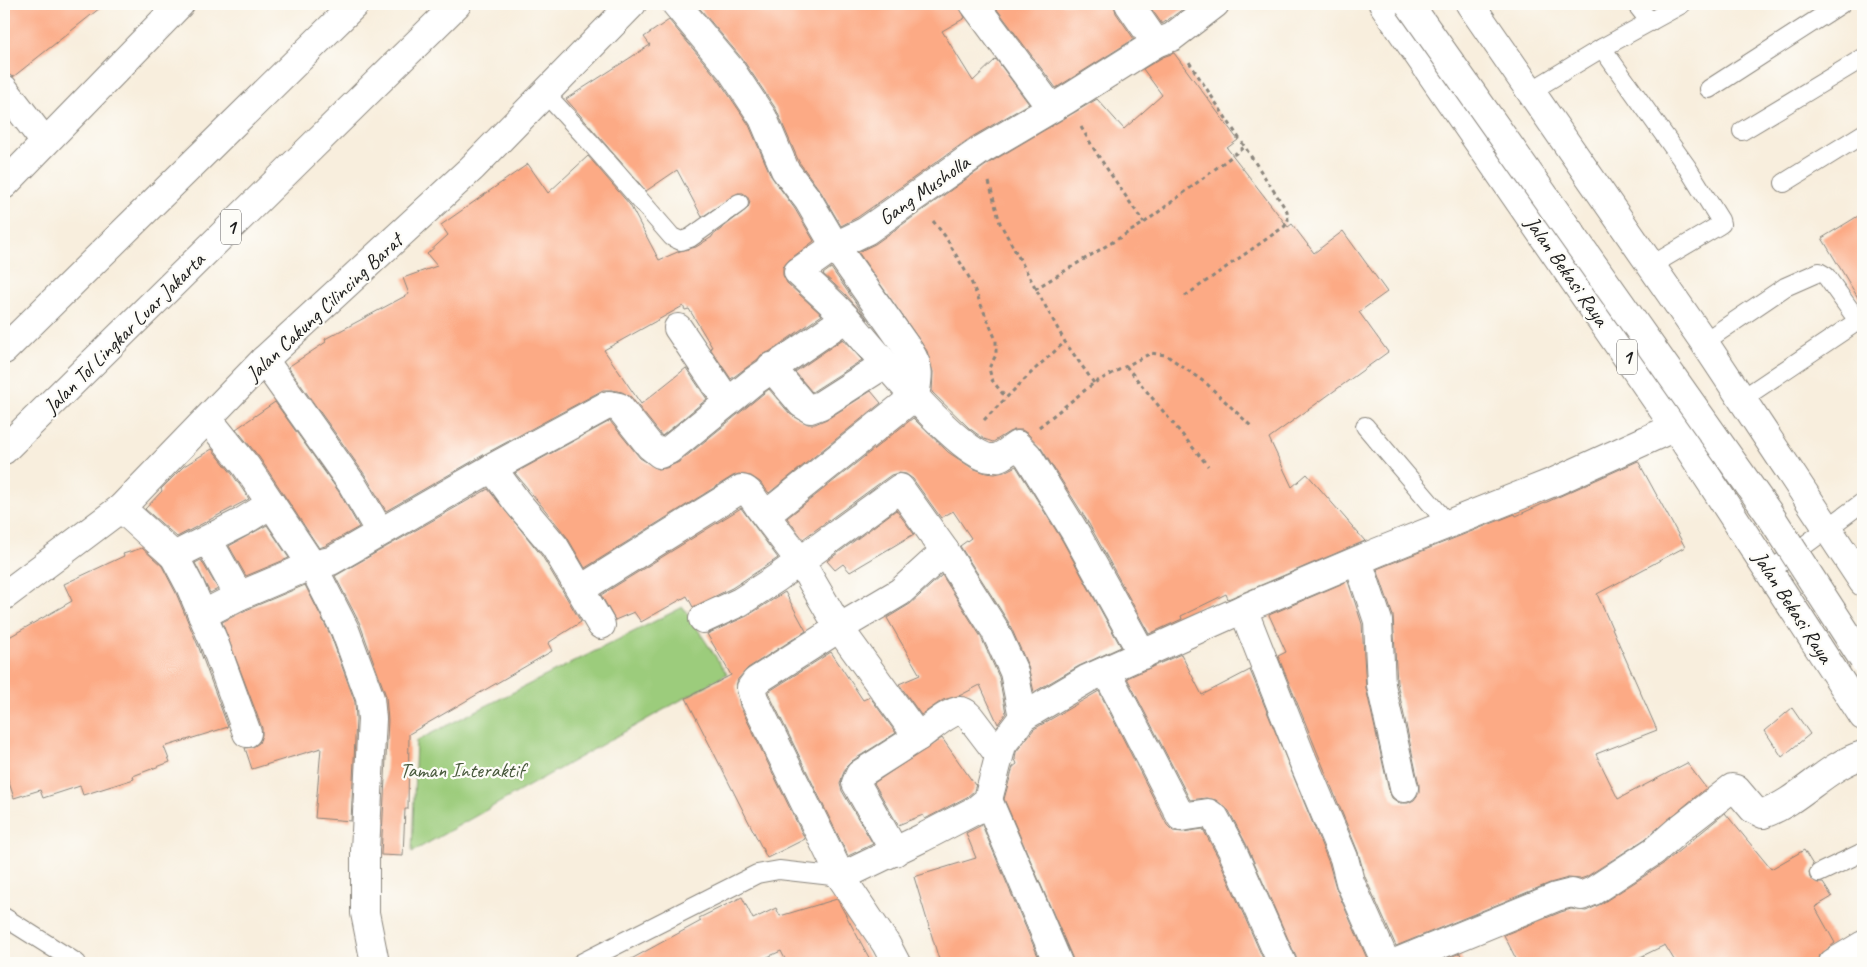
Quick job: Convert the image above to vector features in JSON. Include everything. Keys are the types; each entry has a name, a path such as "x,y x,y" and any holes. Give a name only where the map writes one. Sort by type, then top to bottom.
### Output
{"main road":[{"path":"4,185 180,4"},
{"path":"4,350 355,4"},
{"name":"Jalan Tol Lingkar Luar Jakarta","path":"4,450 456,4"},
{"name":"Jalan Cakung Cilincing Barat","path":"4,596 121,508 264,360 472,168 632,4"},
{"path":"676,4 731,70 763,118 785,170 808,200 835,246 917,364 919,372 915,396 776,507 767,509 759,506"},
{"path":"974,4 1058,104"},
{"path":"1129,4 1164,40"},
{"name":"Gang Musholla","path":"846,318 798,272 835,246 866,231 981,150 1164,40 1215,4"},
{"name":"Jalan Bekasi Raya","path":"1383,4 1675,427 1863,716"},
{"path":"1409,4 1765,508 1863,659"},
{"path":"1470,4 1652,265 1863,582"},
{"path":"4,89 45,142"},
{"path":"202,615 239,596 312,565 331,561 492,468 608,405 619,407 650,446 660,454 669,450 771,367 846,318 885,364 956,438 978,454 990,458 1001,456 1017,445 1028,456 1076,532 1143,655"},
{"path":"678,328 728,402"},
{"path":"264,360 352,484 380,532"},
{"path":"771,367 802,404 810,408 821,405 885,364"},
{"path":"208,419 232,448 312,565 346,630 370,698 372,727 365,850 365,913 376,963"},
{"path":"841,877 895,852 976,810 988,800 1002,745 1023,717 1087,679 1243,609 1574,473 1675,427"},
{"path":"492,468 517,502 555,547 582,589 600,625"},
{"path":"582,589 741,488 748,491 800,561 839,628 918,738"},
{"path":"703,619 740,602 900,488 945,551 995,630 1014,672 1023,717"},
{"path":"174,556 256,515 271,504"},
{"path":"121,508 174,556 190,586 226,672 247,733"},
{"path":"208,540 239,596"},
{"path":"896,963 886,944 841,877 754,699 751,688 756,681 900,592 945,551"},
{"path":"1358,561 1378,621 1381,685 1404,788"},
{"path":"1243,609 1301,756 1344,858 1350,882 1386,963"},
{"path":"1106,671 1181,817 1208,813 1215,818 1232,850 1282,963"},
{"path":"895,852 856,783 860,774 918,738 958,710 965,712 970,717 999,755"},
{"path":"1395,963 1556,897 1572,893 1581,896 1593,891 1654,851 1732,788 1736,789 1753,809 1763,814 1773,810 1850,759 1863,755"},
{"path":"988,800 1058,963"},
{"path":"1833,963 1863,945"}],"lane":[{"path":"1636,4 1650,22"},
{"path":"1531,91 1602,48 1682,4"},
{"path":"1709,89 1841,4"},
{"path":"1602,48 1687,167 1721,224 1652,265"},
{"path":"1742,131 1863,58"},
{"path":"545,93 589,140 672,238 681,242 690,238 739,203"},
{"path":"1784,183 1863,134"},
{"path":"1704,342 1785,287 1819,272 1826,276 1856,318 1855,323 1742,399"},
{"path":"1365,426 1448,524"},
{"path":"1770,571 1863,502"},
{"path":"1819,872 1863,852"},
{"path":"581,963 757,874 779,870 841,877"},
{"path":"4,917 77,963"}],"path":[{"path":"1164,40 1244,147 1287,211 1288,220 1285,226 1185,296"},
{"path":"1058,104 1097,154 1144,223"},
{"path":"1035,289 1144,223 1244,147"},
{"path":"981,150 1000,222 1065,342 1094,383"},
{"path":"914,197 945,236 970,279 996,340 996,355 989,368 992,380 1006,398"},
{"path":"956,438 973,430 1065,342"},
{"path":"1017,445 1094,383 1151,353 1166,355 1207,384 1252,427"},
{"path":"1126,366 1160,404 1208,466"}],"green space":[{"name":"Taman Interaktif","path":"683,607 727,674 412,852 416,741"}],"building":[{"path":"4,4 105,4 13,77 4,74"},
{"path":"696,4 959,4 965,18 942,31 973,81 996,59 1029,104 972,137 858,217 841,226 821,192 799,162 776,109 743,60"},
{"path":"993,4 1114,4 1116,13 1134,39 1056,88"},
{"path":"1148,4 1190,4 1162,24"},
{"path":"669,20 718,79 749,125 771,176 795,209 814,241 789,260 783,267 783,275 787,283 822,315 769,352 761,355 731,379 710,348 712,347 689,309 685,310 683,306 604,350 641,404 686,368 707,399 662,436 631,397 622,392 603,390 485,454 386,511 365,475 288,367 326,342 325,339 409,294 403,278 437,266 427,254 448,235 441,225 528,164 548,193 588,156 630,205 659,260 680,251 696,247 712,237 748,208 750,202 747,196 743,193 738,193 702,217 677,170 646,191 566,99 650,45 644,37"},
{"path":"1174,53 1238,140 1227,148 1288,227 1292,224 1314,253 1343,231 1387,292 1359,312 1388,352 1269,438 1292,487 1307,474 1365,541 1228,599 1226,594 1181,616 1182,619 1149,634 1089,524 1041,448 1022,430 1009,432 993,442 984,439 969,428 932,392 933,372 927,351 858,252 875,244 989,163 1097,99 1124,129 1162,95 1143,69"},
{"path":"1863,213 1863,306 1822,238"},
{"path":"831,268 868,320 846,295 823,274"},
{"path":"843,339 862,360 812,392 795,372"},
{"path":"769,389 790,414 808,424 815,424 829,418 871,391 881,403 769,493 760,482 751,476 739,474 733,476 585,568 567,537 515,473 610,421 640,458 658,469 666,468 679,462"},
{"path":"275,402 339,492 359,527 319,548 259,457 236,429"},
{"path":"913,418 948,452 972,468 995,474 1016,466 1062,540 1121,647 1079,666 1034,692 1028,666 1009,623 960,546 971,538 953,511 941,518 913,479 906,474 898,473 891,475 803,539 787,518"},
{"path":"212,449 249,499 177,537 145,509 162,491 161,489 184,466"},
{"path":"1638,461 1685,547 1597,594 1657,730 1596,754 1618,799 1687,763 1706,788 1645,839 1586,877 1580,879 1568,878 1550,883 1396,946 1365,877 1358,852 1278,656 1286,652 1269,615 1348,581 1362,624 1366,688 1389,791 1392,798 1399,803 1408,803 1414,800 1419,793 1419,785 1397,683 1393,616 1377,569 1515,514 1516,516"},
{"path":"488,489 542,556 581,622 548,643 552,651 409,734 408,809 405,809 403,856 381,855 388,720 386,696 360,624 335,576"},
{"path":"741,508 778,558 732,588 693,607 687,596 641,622 634,612 615,620 601,595"},
{"path":"896,510 914,534 850,572 843,564 835,570 827,561"},
{"path":"267,525 289,558 246,576 229,546"},
{"path":"142,548 162,566 176,593 199,648 228,727 164,747 170,762 133,776 134,779 83,795 80,786 43,798 40,790 14,798 4,767 4,640 72,601 64,584 124,556 123,554"},
{"path":"201,560 218,589 210,593 195,563"},
{"path":"942,575 981,637 999,677 1006,713 998,724 980,685 961,695 943,700 921,715 899,684 920,675 887,618 910,604"},
{"path":"305,585 331,636 355,702 356,719 351,821 315,818 321,748 252,769 245,748 253,747 259,743 262,728 222,622"},
{"path":"785,592 806,631 748,668 738,679 736,686 740,706 805,839 767,858 686,698 731,675 707,634 747,616"},
{"path":"831,652 863,700 870,697 896,733 852,761 846,767 842,777 840,784 842,791 873,844 848,856 768,692"},
{"path":"1181,654 1202,695 1250,670 1329,863 1336,888 1369,963 1297,963 1246,844 1229,811 1216,800 1206,798 1190,800 1127,678"},
{"path":"1099,691 1167,825 1173,831 1183,832 1203,829 1218,857 1265,963 1073,963 1004,799 1013,767 1017,764 1015,759 1016,752 1034,729"},
{"path":"1792,708 1810,734 1782,757 1765,731"},
{"path":"942,738 976,784 974,791 967,797 925,819 923,815 898,825 874,783"},
{"path":"1725,813 1771,869 1804,850 1813,865 1809,872 1810,878 1818,883 1823,883 1832,897 1815,907 1835,943 1820,955 1817,963 1676,963 1665,945 1628,963 1518,963 1504,935 1561,912 1571,909 1586,911 1601,904 1663,864"},
{"path":"982,825 1041,963 940,963 914,877 976,858 966,833"},
{"path":"742,897 753,919 776,908 780,916 837,899 872,963 787,963 781,951 754,963 624,963 701,921 699,918"},
{"path":"1460,953 1463,963 1436,963"}]}
